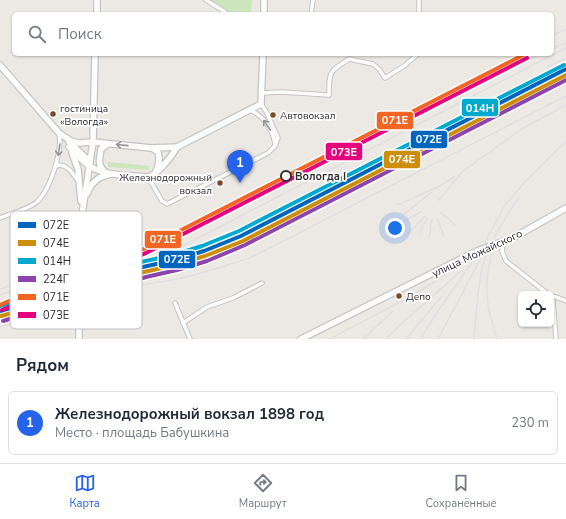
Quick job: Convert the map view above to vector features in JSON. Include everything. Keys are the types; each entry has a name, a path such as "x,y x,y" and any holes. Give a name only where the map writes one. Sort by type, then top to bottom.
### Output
{"main road":[{"path":"97,0 97,12"},
{"path":"264,0 264,12"},
{"path":"82,211 93,142 95,56"},
{"path":"59,133 71,142 78,143 93,142 152,148 177,147 261,104 263,56"},
{"path":"0,65 59,133 69,147 89,166 104,172 148,177 156,172 173,154 177,147"},
{"path":"66,138 87,159 89,166"},
{"path":"104,172 100,168 99,164 101,149 108,144"},
{"path":"69,147 78,170 82,211"},
{"path":"152,148 158,152 159,155 158,168 156,172"},
{"path":"83,211 87,192 94,181 104,175 114,173"},
{"name":"улица Можайского","path":"301,339 477,251 503,242 566,208"}],"street":[{"path":"206,0 225,12"},
{"path":"311,12 313,0"},
{"path":"419,0 419,12"},
{"path":"262,93 282,92 329,95 330,73 349,59 373,64 379,69 385,78 404,66 416,56"},
{"path":"148,177 162,201 167,204 268,153 278,141 278,134 261,104"},
{"path":"250,110 258,114 267,125 274,139 275,146"},
{"path":"17,211 32,205 39,200 45,191 55,167 59,151 59,133"},
{"path":"55,167 59,165 67,168 80,184"},
{"path":"0,218 10,214"},
{"path":"503,242 502,251 506,261 544,291"},
{"path":"183,323 207,308 233,298 262,283"},
{"path":"554,297 566,301"},
{"path":"175,303 190,339"},
{"path":"554,320 556,339"}],"green space":[{"path":"211,0 252,0 251,12 230,12"},
{"path":"108,162 149,166 149,170 108,167"}],"railway":[{"path":"554,35 566,29"},
{"path":"554,47 566,43"},
{"path":"554,54 566,48"},
{"path":"478,86 536,56"},
{"path":"142,261 175,250 551,56"},
{"path":"547,67 566,58"},
{"path":"464,85 483,78"},
{"path":"142,285 184,277 219,268 252,257 566,96"},
{"path":"439,200 462,172 520,130 566,105"},
{"path":"420,339 481,250 505,205 526,181 566,141"},
{"path":"397,205 440,186 455,176"},
{"path":"404,214 432,192"},
{"path":"474,339 478,292 485,257 498,230 519,197"},
{"path":"406,220 422,211"},
{"path":"441,213 456,225"},
{"path":"411,231 425,216"},
{"path":"419,235 427,218"},
{"path":"437,218 444,236"},
{"path":"429,238 432,219"},
{"path":"142,246 184,225"},
{"path":"330,339 431,284 465,260 475,250"},
{"path":"492,252 487,276 487,296 490,316 497,339"},
{"path":"438,339 482,256"},
{"path":"386,339 460,272"},
{"path":"0,289 10,285"},
{"path":"0,295 10,292"},
{"path":"406,339 441,297"},
{"path":"0,308 10,306"},
{"path":"363,339 393,311"},
{"path":"0,319 10,316"},
{"path":"0,326 10,324"}],"transit line":[{"name":"071Е","path":"142,250 521,56"},
{"name":"073Е","path":"142,255 527,58"},
{"name":"014Н","path":"142,262 173,255 202,246 239,231 564,65"},
{"name":"072Е","path":"142,267 204,251 241,236 566,69"},
{"name":"074Е","path":"142,273 205,256 243,241 566,75"},
{"name":"224Г","path":"142,278 207,261 245,245 566,80"},
{"name":"071Е","path":"0,305 10,301"},
{"name":"014Н","path":"0,306 10,303"},
{"name":"073Е","path":"2,310 10,307"},
{"name":"072Е","path":"0,311 10,308"},
{"name":"074Е","path":"1,316 10,313"},
{"name":"224Г","path":"3,321 10,319"}],"place":[{"name":"гостиница «Вологда»","path":"53,114"},
{"name":"Автовокзал","path":"273,115"},
{"name":"Вологда I","path":"286,176"},
{"name":"Железнодорожный вокзал","path":"220,183"},
{"name":"Железнодорожный вокзал 1898 год","path":"240,183"},
{"name":"Депо","path":"399,296"}]}
